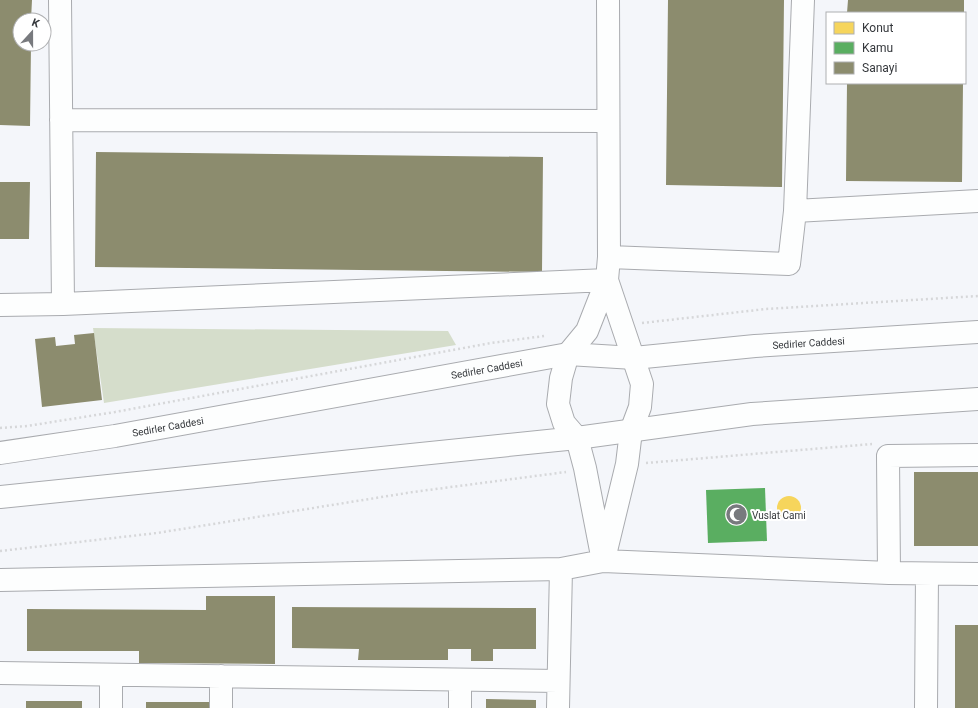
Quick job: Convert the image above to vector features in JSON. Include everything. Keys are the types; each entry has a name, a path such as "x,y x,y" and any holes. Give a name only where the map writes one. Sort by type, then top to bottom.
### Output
{"street":[{"path":"60,0 63,304"},
{"path":"603,562 585,468 576,438 564,423 558,404 560,378 568,354 587,331 607,280 609,257 608,0"},
{"path":"609,257 789,264 795,211 803,0"},
{"path":"61,120 608,121"},
{"path":"795,211 978,201"},
{"path":"0,305 63,304 607,280"},
{"path":"603,562 627,464 631,431 640,407 642,384 607,280"},
{"name":"Sedirler Caddesi","path":"0,453 122,434 568,354 634,358 755,346 978,332"},
{"path":"0,497 576,438 752,414 978,399"},
{"path":"889,573 888,456 978,455"},
{"path":"0,580 561,570 603,562 889,573 978,574"},
{"path":"558,708 561,570"},
{"path":"926,708 927,574"},
{"path":"0,673 558,681"},
{"path":"111,675 111,708"},
{"path":"221,676 221,708"},
{"path":"460,680 460,708"}],"path":[{"path":"627,464 876,444"},
{"path":"0,551 157,534 413,492 562,473 585,468"}],"green space":[{"path":"93,328 448,331 456,345 104,403"}],"building: Konut":[{"path":"789,496 798,499 801,508 798,517 789,520 780,517 777,508 780,499"}],"building: Kamu":[{"name":"Vuslat Cami","path":"765,488 767,541 708,543 706,490"}],"building: Sanayi":[{"path":"0,0 32,0 31,12 12,12 12,52 31,52 30,126 0,125"},
{"path":"668,0 784,0 782,187 666,185"},
{"path":"848,0 964,0 964,12 847,12"},
{"path":"847,84 963,84 962,182 846,181"},
{"path":"96,152 543,157 542,272 95,267"},
{"path":"0,182 30,182 29,239 0,239"},
{"path":"94,333 102,400 42,407 35,339 55,337 56,346 75,344 74,335"},
{"path":"914,472 978,472 978,546 914,546"},
{"path":"206,596 275,596 275,664 139,663 139,651 27,651 27,609 206,610"},
{"path":"292,607 536,608 536,649 493,649 493,661 471,661 471,649 448,649 448,660 358,660 359,649 292,648"},
{"path":"955,625 978,625 978,708 955,708"},
{"path":"486,699 536,700 536,708 486,708"},
{"path":"26,701 82,701 82,708 26,708"},
{"path":"146,702 216,702 216,708 146,708"}],"place":[{"name":"Vuslat Cami","path":"736,515"}]}
